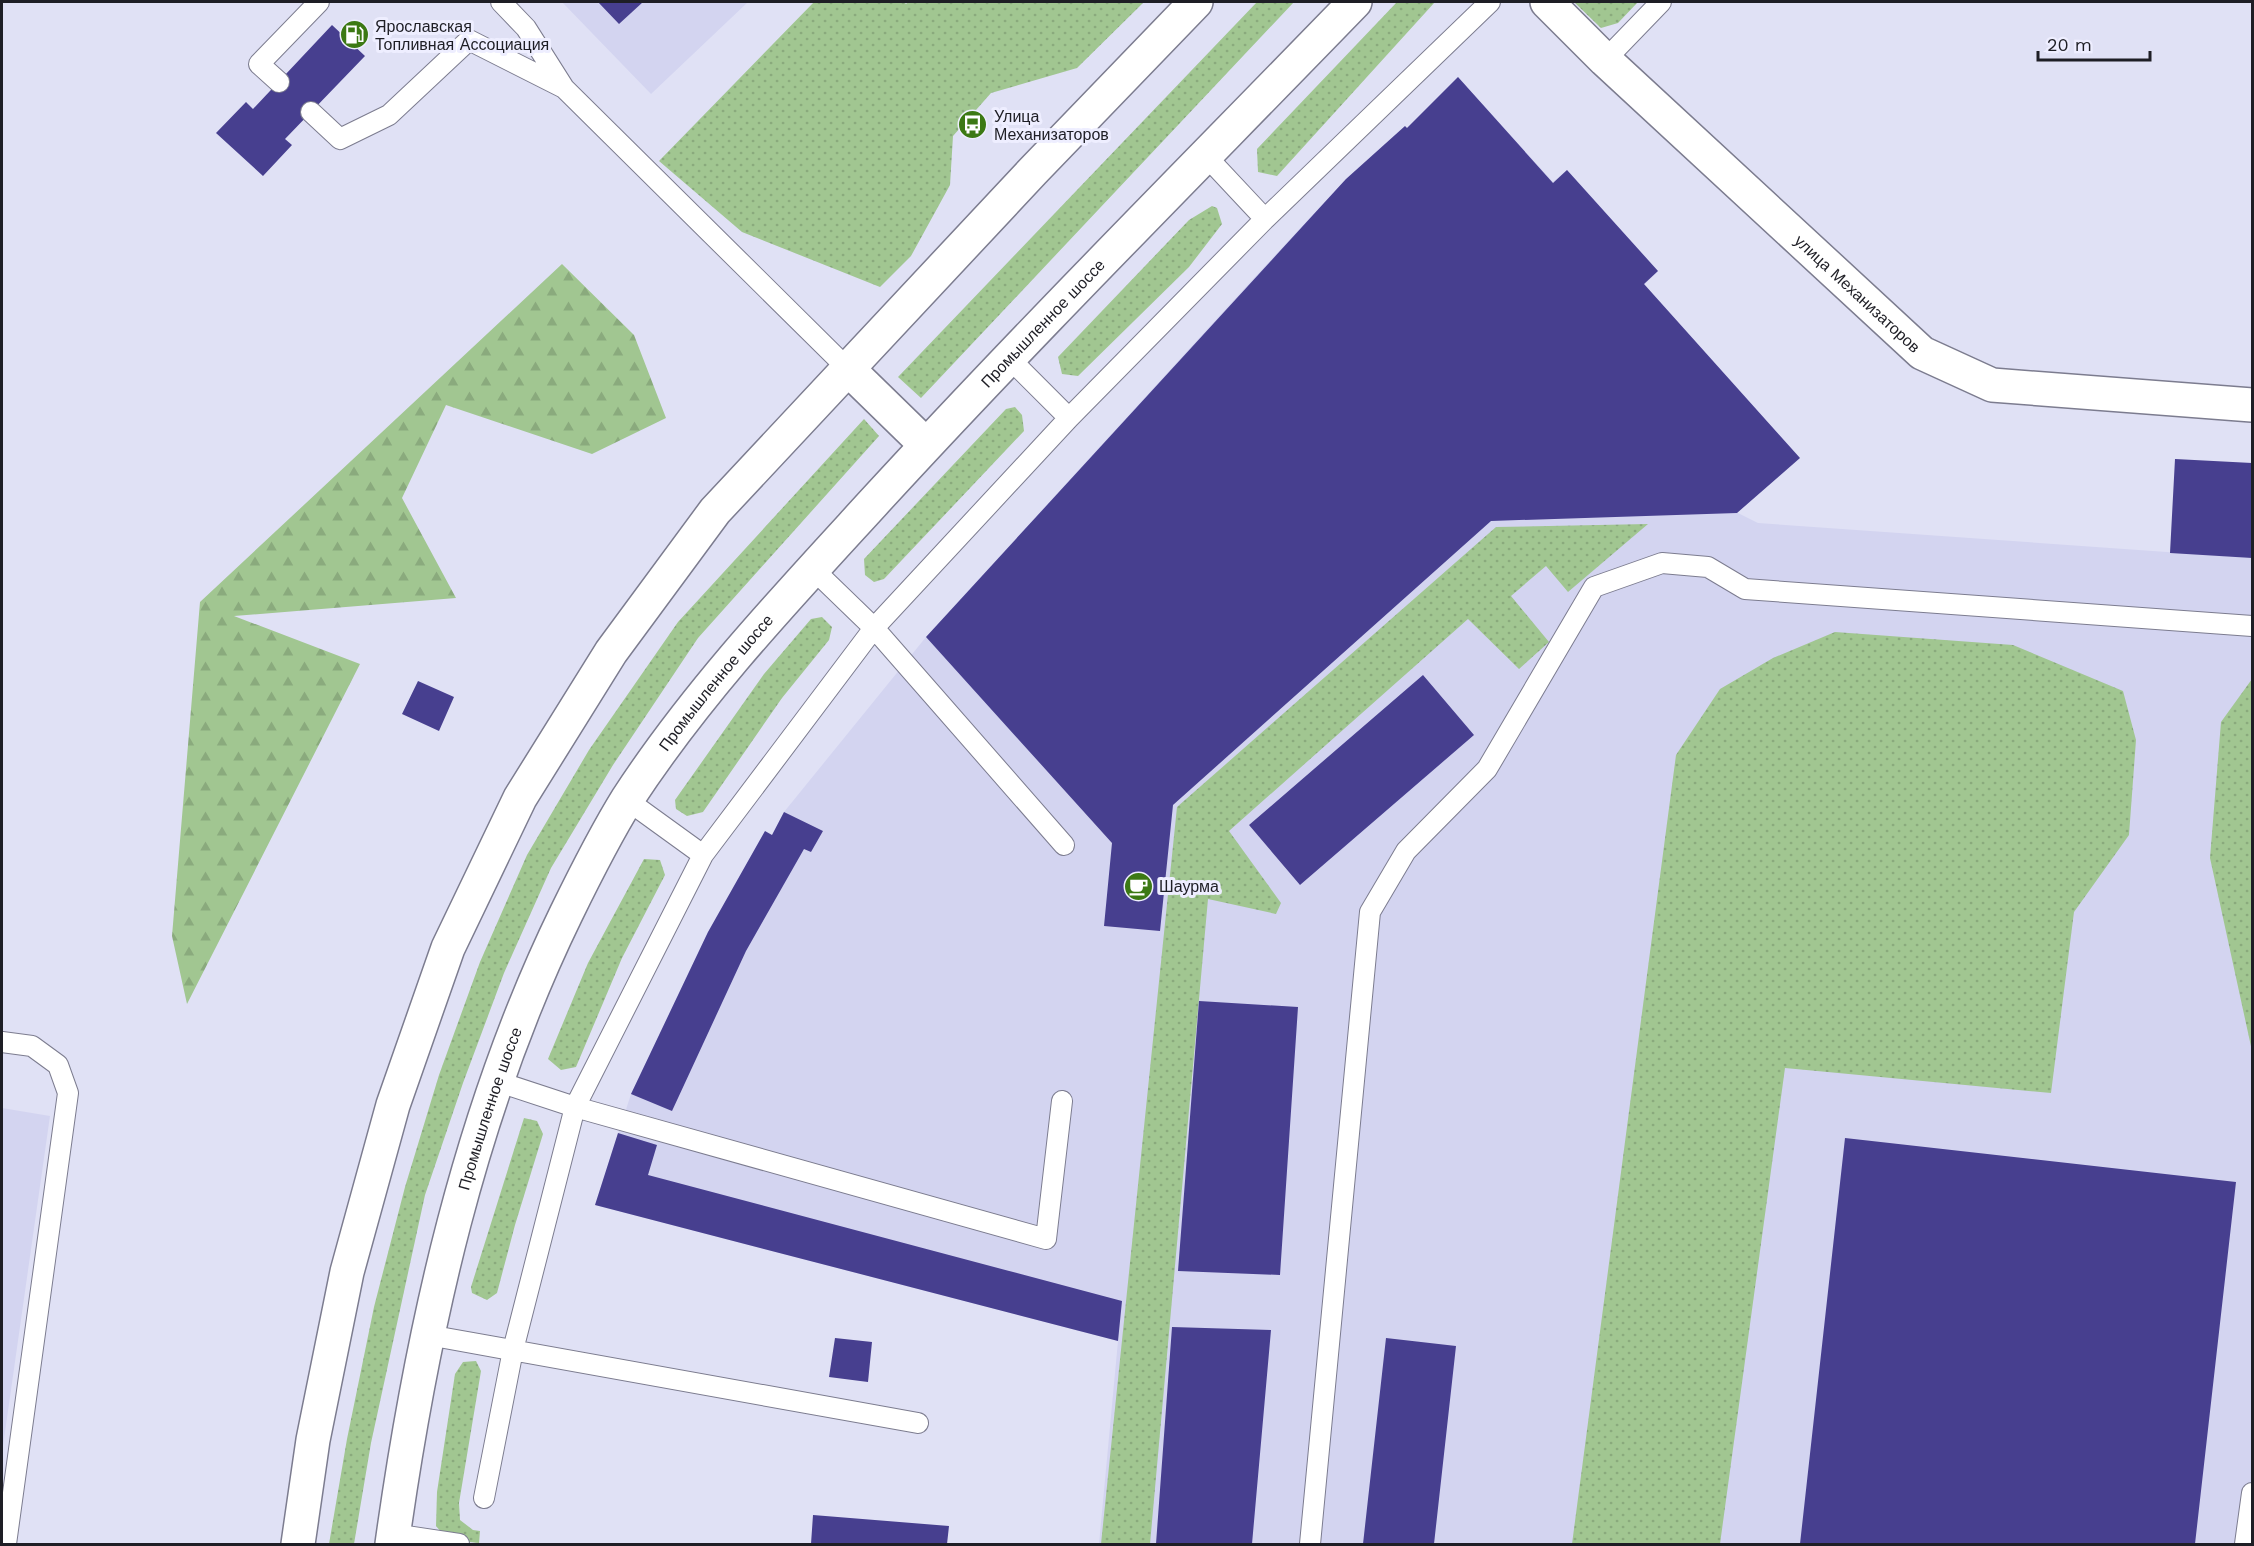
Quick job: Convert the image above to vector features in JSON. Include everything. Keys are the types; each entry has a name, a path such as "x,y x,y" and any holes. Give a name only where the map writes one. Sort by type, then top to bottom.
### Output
{"main road":[{"path":"298,1545 313,1440 347,1272 393,1105 448,948 520,798 611,652 715,511 847,368 1196,2"},
{"name":"Промышленное шоссе","path":"393,1539 407,1440 428,1335 457,1211 496,1081 537,974 590,866 627,800 672,736 765,621 1009,358 1355,2"},
{"name":"улица Механизаторов","path":"1547,2 1605,60 1922,353 1992,385 2253,405"},
{"path":"847,368 926,446"}],"lane":[{"path":"279,82 259,64 319,2"},
{"path":"501,2 526,28 564,88 847,368"},
{"path":"484,1498 513,1350 575,1107 703,855 874,628 1069,418 1265,219 1490,2"},
{"path":"1605,60 1661,2"},
{"path":"311,112 340,139 389,115 469,40 564,88"},
{"path":"1206,156 1265,219"},
{"path":"1009,358 1069,418"},
{"path":"1310,1545 1370,912 1406,851 1487,769 1594,587 1662,562 1708,567 1745,589 2253,626"},
{"path":"813,569 874,628 1064,845"},
{"path":"627,800 703,855"},
{"path":"2,1042 32,1046 58,1065 68,1093 6,1545"},
{"path":"496,1081 575,1107 1046,1239 1062,1101"},
{"path":"428,1335 918,1423"},
{"path":"2245,1545 2253,1493"},
{"path":"393,1539 459,1545"}],"shaded area":[{"path":"562,2 748,2 651,94"},
{"path":"1458,77 1553,182 1567,170 1658,271 1644,285 1738,513 1758,523 2252,558 2252,1544 1099,1544 1118,1341 595,1205 631,1094 708,932 772,835 784,812 926,637 1254,278 1346,179 1407,128"},
{"path":"2,1108 50,1116 2,1453"}],"green space":[{"path":"814,2 904,2 906,4 908,2 1144,2 1077,68 991,93 953,136 950,185 911,256 880,287 742,232 659,161"},
{"path":"1257,2 1294,2 921,398 898,377"},
{"path":"1397,2 1435,2 1277,176 1258,172 1257,149"},
{"path":"1574,2 1638,2 1618,23 1601,28"},
{"path":"1212,206 1217,208 1222,224 1189,267 1078,376 1062,374 1058,357 1189,220"},
{"path":"562,264 634,335 666,418 592,454 446,405 402,498 456,598 234,616 360,664 187,1004 172,936 200,602"},
{"path":"1015,407 1022,415 1024,431 884,579 874,582 865,575 864,559 1006,409"},
{"path":"864,419 879,436 698,638 613,765 551,868 504,973 425,1195 371,1443 354,1544 329,1544 347,1439 374,1307 405,1187 439,1075 480,962 527,855 589,750 678,622"},
{"path":"1648,524 1568,592 1546,566 1511,596 1549,642 1519,669 1468,619 1229,831 1281,903 1276,914 1208,899 1150,1544 1101,1544 1177,807 1496,527"},
{"path":"822,617 832,627 829,640 782,698 703,812 687,816 676,809 675,800 764,674 811,619"},
{"path":"1835,632 2013,645 2123,691 2136,740 2129,835 2074,912 2051,1093 1785,1068 1720,1544 1572,1544 1676,755 1720,689 1773,658"},
{"path":"2252,679 2252,1051 2210,858 2221,722"},
{"path":"644,859 660,860 665,875 622,958 576,1067 561,1070 548,1059 588,963"},
{"path":"524,1118 537,1121 543,1134 497,1293 487,1300 472,1293 471,1287"},
{"path":"476,1361 481,1371 459,1503 460,1520 473,1530 480,1531 479,1543 450,1537 436,1526 437,1492 455,1374 463,1362"}],"building":[{"path":"598,2 643,2 619,24"},
{"path":"332,25 365,56 285,139 292,145 263,176 216,133 246,102 253,109"},
{"path":"1458,77 1553,183 1567,170 1658,271 1644,284 1800,458 1737,513 1491,521 1173,805 1160,931 1104,926 1112,843 926,637 1346,179 1405,126 1407,128"},
{"path":"2175,459 2252,463 2252,558 2170,553"},
{"path":"1423,675 1474,735 1300,885 1249,825"},
{"path":"418,681 454,697 439,731 402,714"},
{"path":"784,812 823,831 811,852 804,849 746,951 672,1111 631,1094 708,932 765,831 772,835"},
{"path":"1199,1001 1298,1007 1280,1275 1178,1271"},
{"path":"618,1133 657,1145 648,1175 1122,1301 1118,1341 595,1205"},
{"path":"1845,1138 2236,1182 2195,1544 1800,1544"},
{"path":"1172,1327 1271,1330 1252,1544 1156,1544"},
{"path":"835,1338 872,1342 868,1382 829,1377"},
{"path":"1386,1338 1456,1346 1434,1544 1363,1544"},
{"path":"813,1515 949,1526 947,1544 811,1544"}],"place":[{"name":"Ярославская Топливная Ассоциация","path":"354,35"},
{"name":"Улица Механизаторов","path":"973,125"},
{"name":"Шаурма","path":"1138,886"}]}
